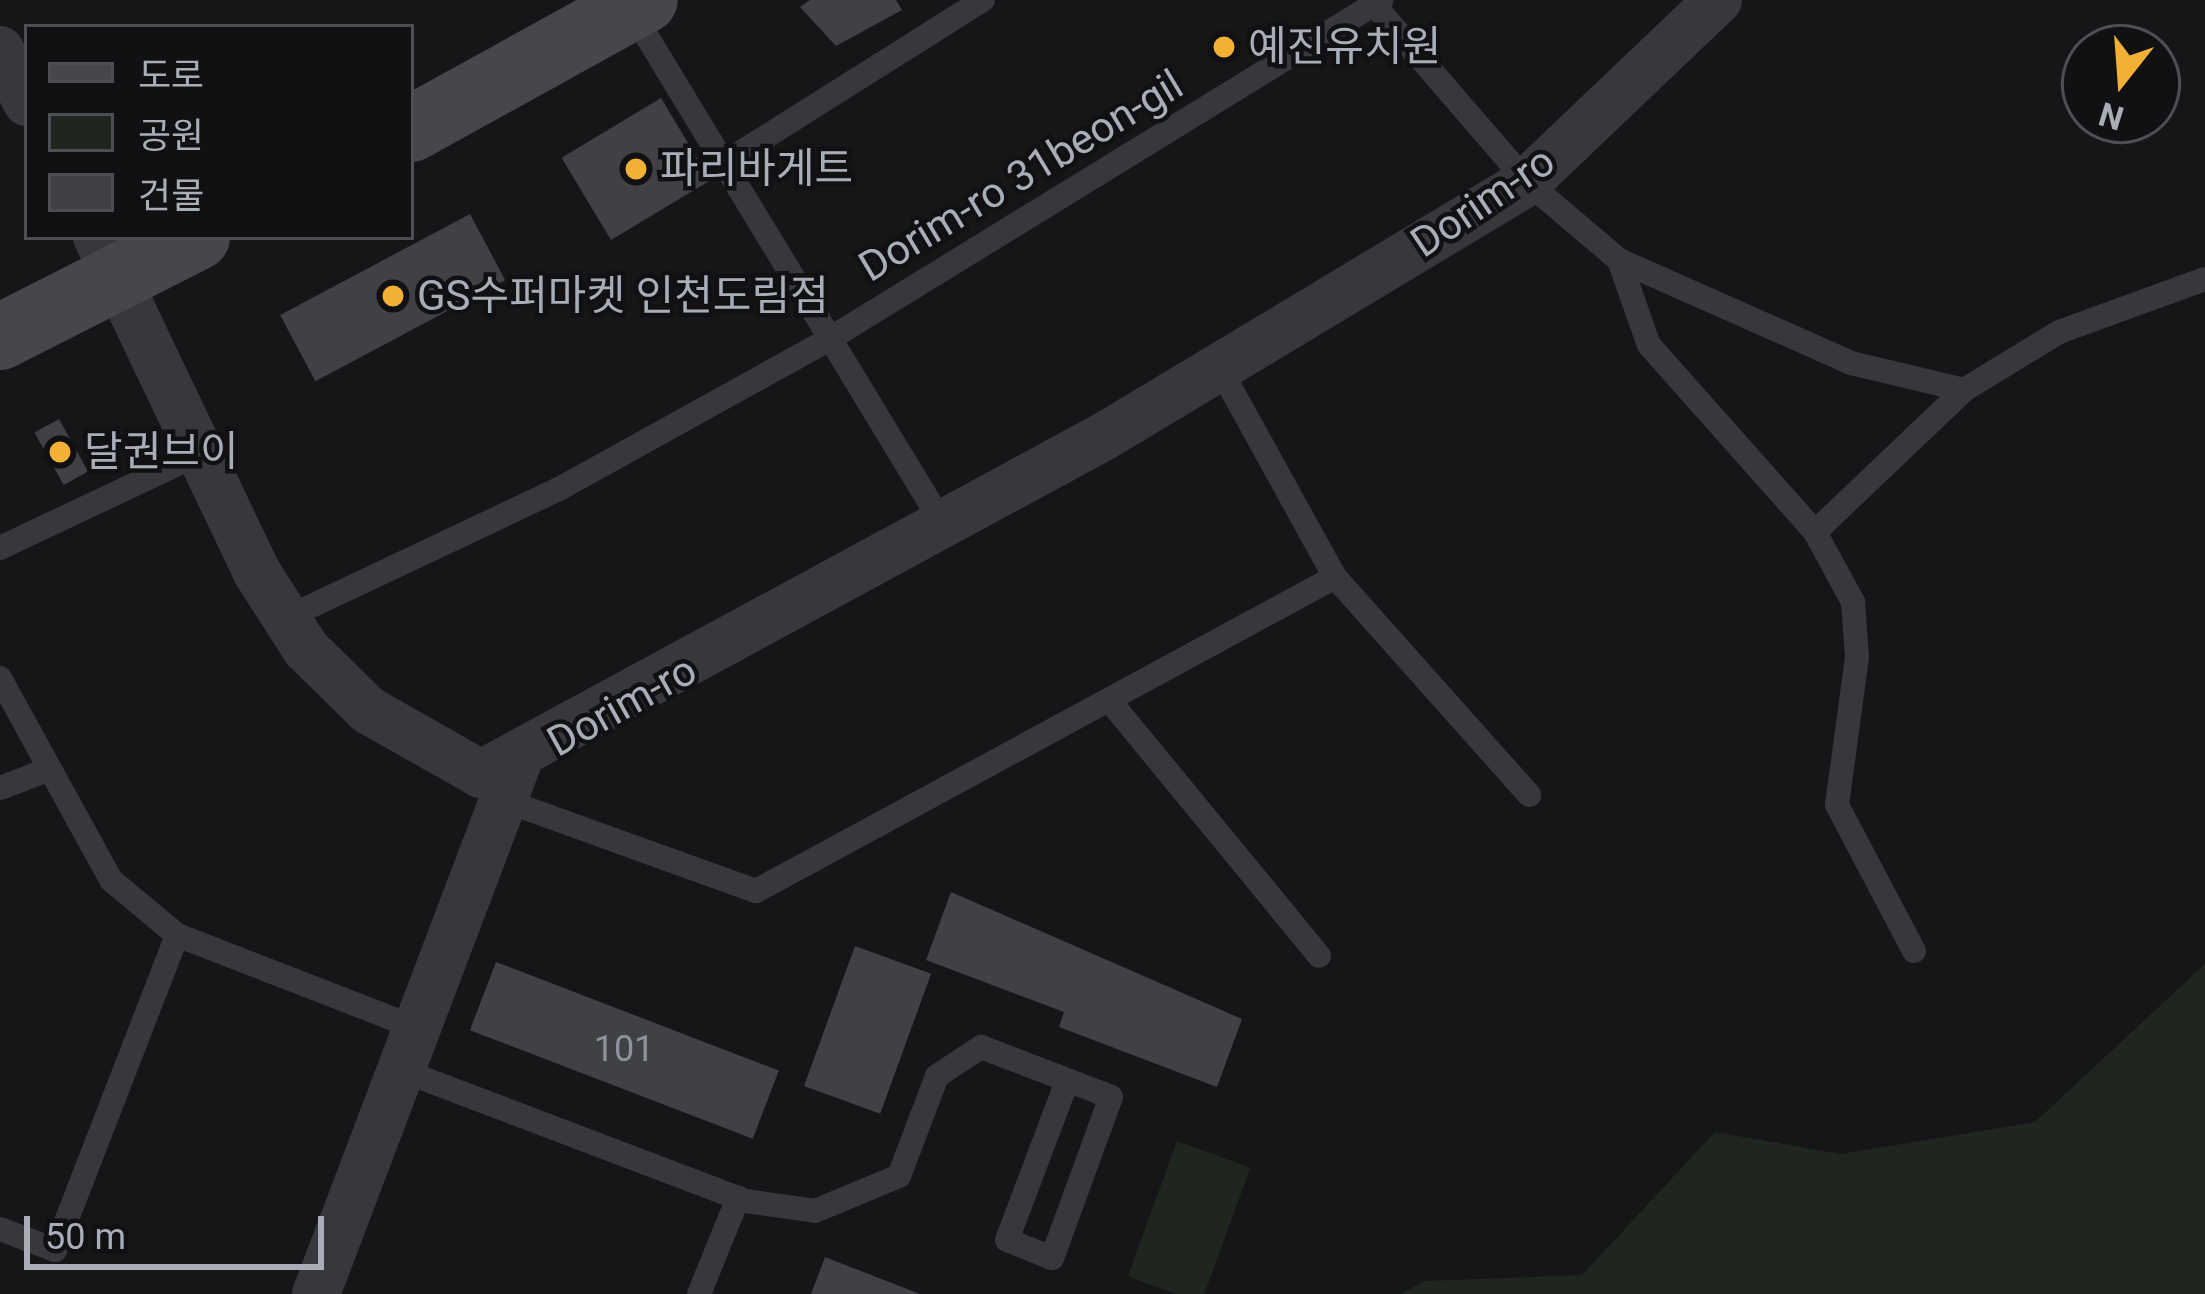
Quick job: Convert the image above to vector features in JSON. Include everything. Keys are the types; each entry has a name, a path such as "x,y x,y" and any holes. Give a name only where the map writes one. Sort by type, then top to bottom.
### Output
{"main road":[{"path":"414,126 638,5"},
{"path":"0,337 108,257 184,240"}],"street":[{"name":"Dorim-ro","path":"510,782 1527,182 1718,0"},
{"path":"0,50 24,96"},
{"path":"108,257 286,618 368,710 481,774 510,782 316,1294"}],"lane":[{"path":"724,163 983,0"},
{"name":"Dorim-ro 31beon-gil","path":"286,618 559,489 830,338 1375,2 1527,182 1619,260"},
{"name":"Dorim-ro 31beon-gil","path":"638,5 724,163 830,338"},
{"path":"1619,260 1851,363 1964,390"},
{"path":"1619,260 1649,345 1815,532 1858,634 1838,805 1914,951"},
{"path":"1815,532 1964,390 2059,332 2205,279"},
{"path":"830,338 944,526"},
{"path":"1219,367 1335,577 1529,795"},
{"path":"0,548 201,453"},
{"path":"510,782 756,891 1335,577"},
{"path":"0,678 42,772 111,880 177,934 676,1184 814,1211 880,1188 899,1176 937,1076 973,1050 1067,1081 1112,1097 1052,1258 1007,1240 1067,1081"},
{"path":"1108,700 1318,956"},
{"path":"0,788 42,772"},
{"path":"0,1229 55,1250 177,934"},
{"path":"699,1294 738,1198"}],"green space":[{"path":"2205,964 2205,1294 1401,1294 1424,1281 1582,1275 1715,1132 1841,1154 2035,1122"},
{"path":"1177,1141 1250,1168 1204,1294 1176,1294 1128,1276"}],"building":[{"path":"810,0 896,0 902,10 836,46 800,7"},
{"name":"파리바게트","path":"661,98 710,180 611,240 562,158"},
{"name":"GS수퍼마켓 인천도림점","path":"470,214 505,280 315,381 280,315"},
{"name":"달권브이","path":"59,419 88,471 64,485 35,433"},
{"path":"951,892 1242,1019 1217,1087 1059,1027 1064,1012 926,960"},
{"path":"855,946 931,974 880,1114 804,1086"},
{"path":"496,962 779,1071 753,1139 470,1030"},
{"path":"825,1257 920,1294 811,1294"}],"place":[{"name":"예진유치원","path":"1224,47"},
{"name":"파리바게트","path":"636,169"},
{"name":"GS수퍼마켓 인천도림점","path":"393,296"},
{"name":"달권브이","path":"60,452"}]}
